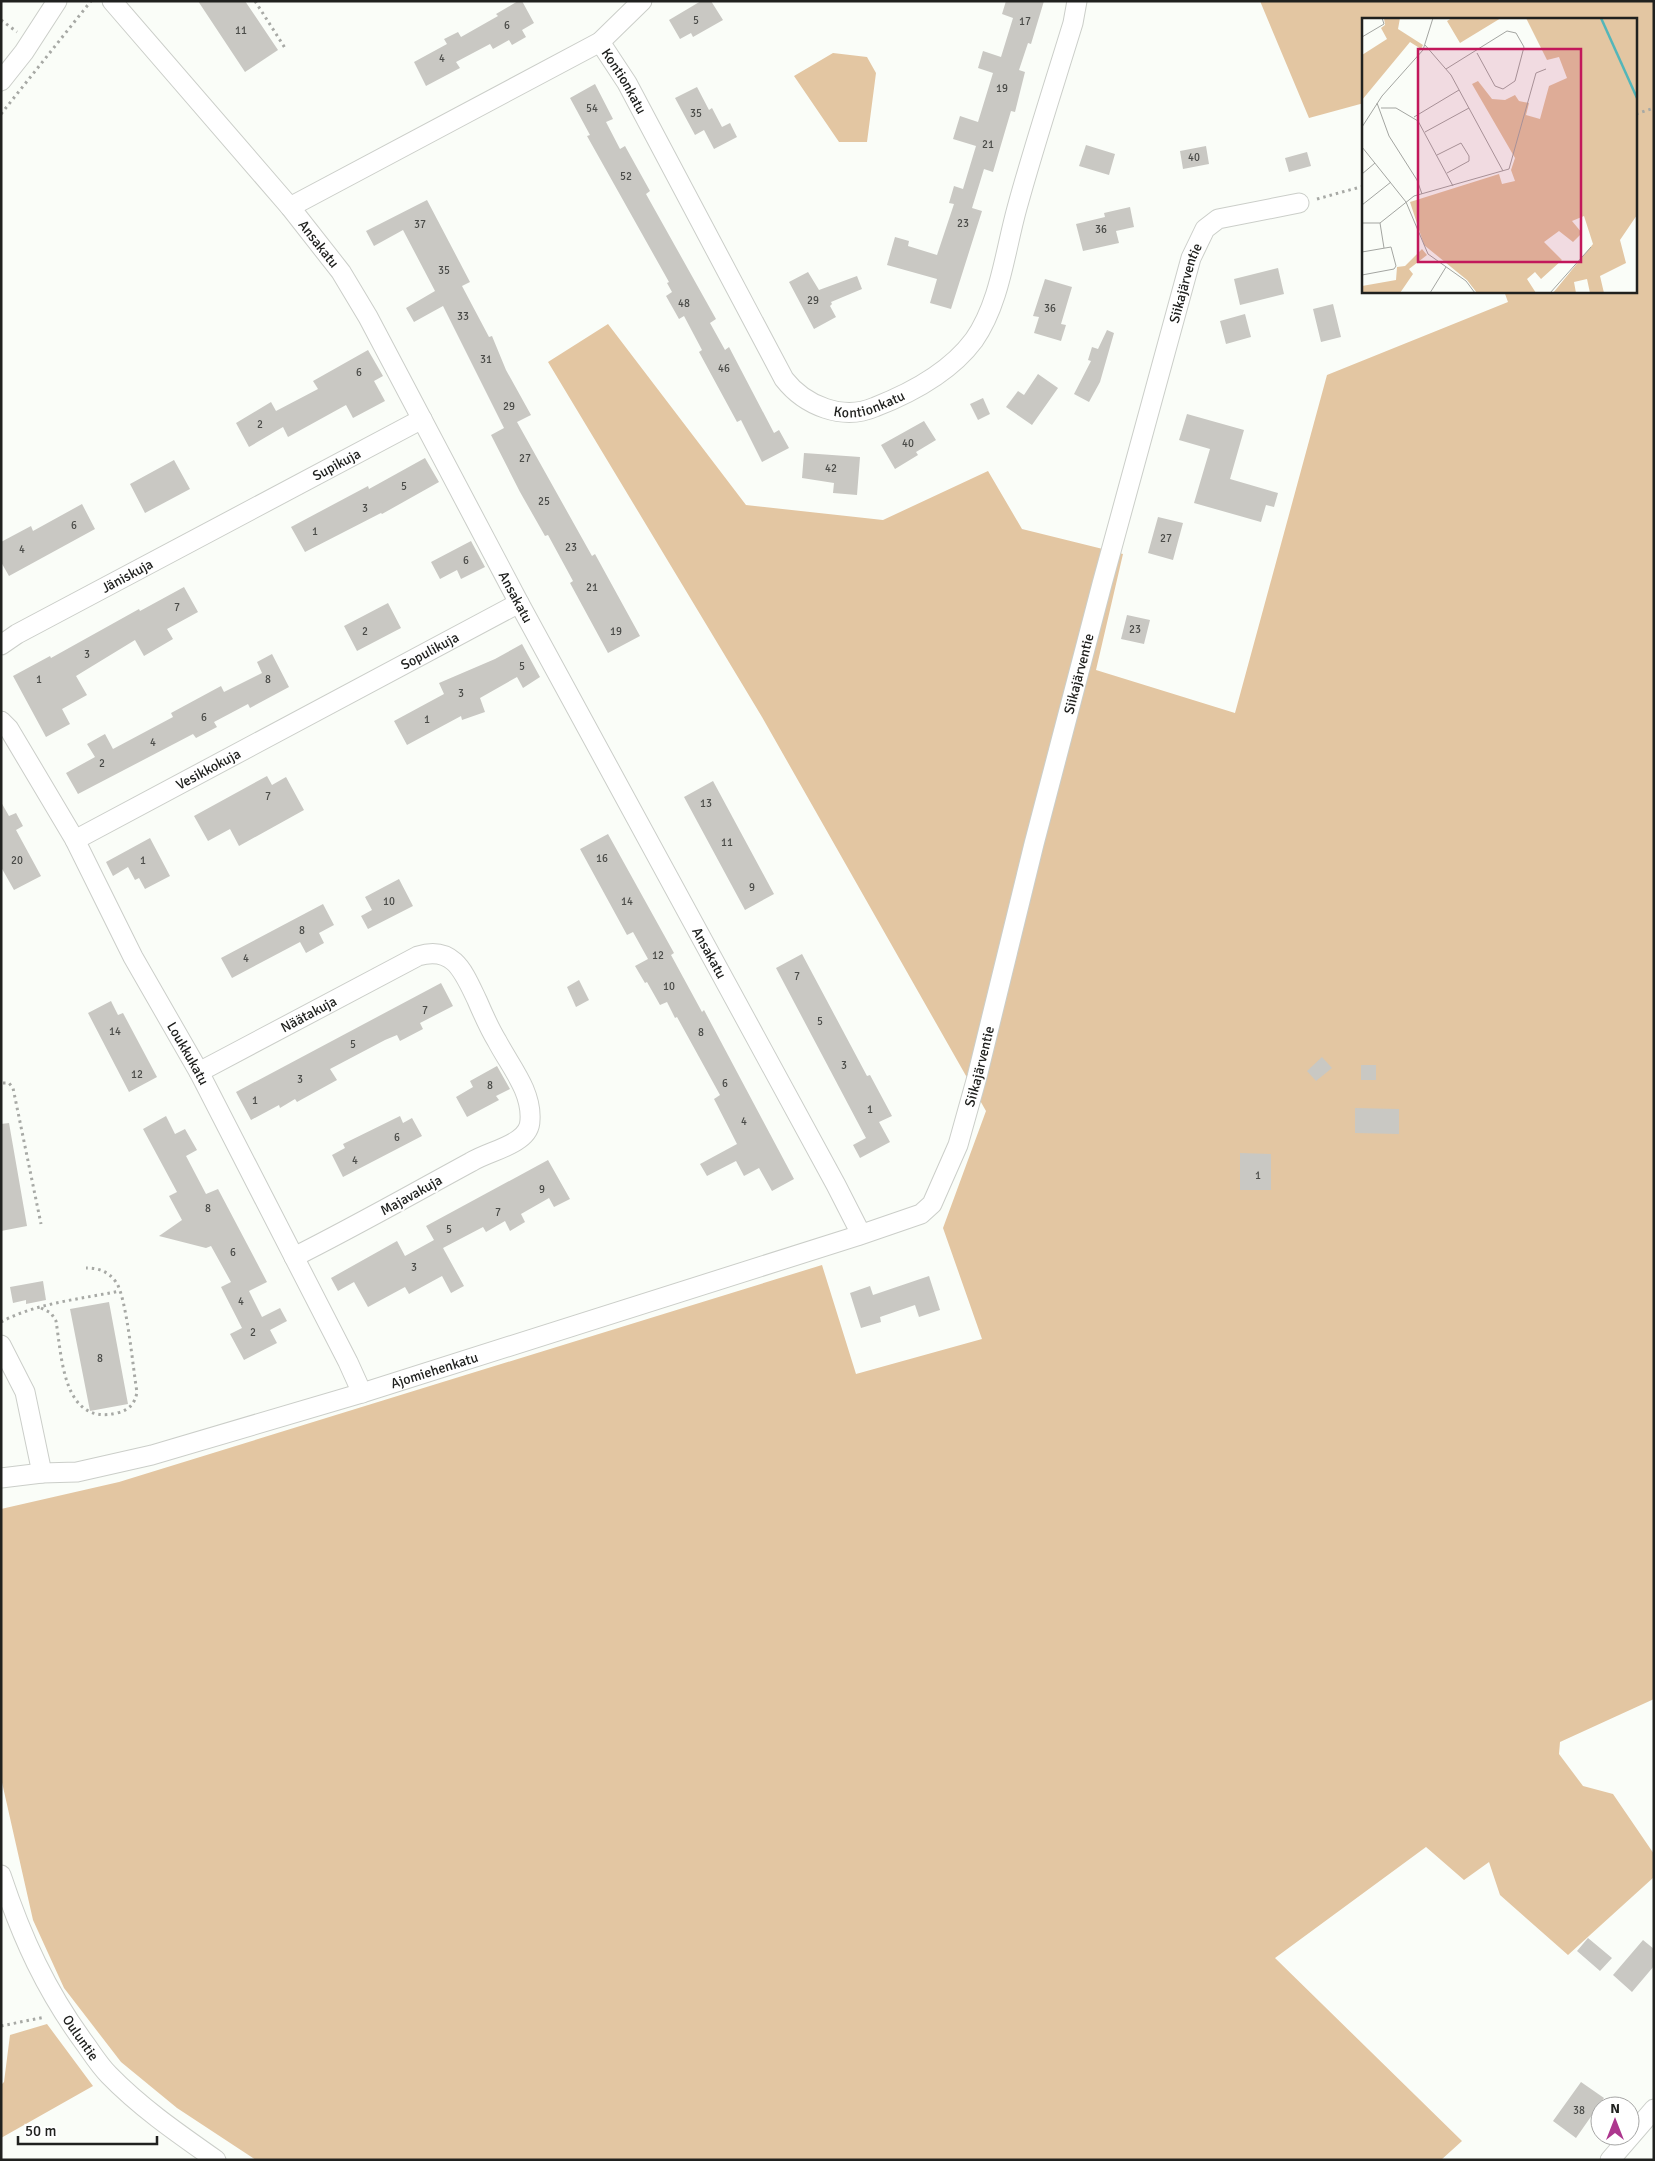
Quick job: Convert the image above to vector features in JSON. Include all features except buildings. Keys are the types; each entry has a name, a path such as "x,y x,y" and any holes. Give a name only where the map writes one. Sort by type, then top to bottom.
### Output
{"street":[{"path":"1,81 24,52 57,1"},
{"name":"Ansakatu","path":"112,1 290,207 341,272 368,317 519,603 861,1234"},
{"name":"Kontionkatu","path":"290,207 600,42 642,1"},
{"name":"Kontionkatu","path":"600,42 627,83 784,379 810,402 824,408 850,412 871,409 883,404 942,371 965,351 982,328 992,304 1017,207 1073,23 1077,1"},
{"name":"Siikajärventie","path":"861,1234 921,1214 926,1210 932,1204 958,1145 1112,543 1196,245 1205,230 1218,219 1299,203"},
{"name":"Supikuja","path":"253,509 422,419"},
{"name":"Jäniskuja","path":"1,645 25,630 253,509"},
{"name":"Sopulikuja","path":"342,698 519,603"},
{"name":"Vesikkokuja","path":"75,840 342,698"},
{"name":"Loukkukatu","path":"1,721 9,729 75,840 133,957 199,1072 348,1362 362,1393"},
{"name":"Näätakuja","path":"199,1072 418,956 442,953 449,957 462,972 496,1041 527,1096 530,1121 526,1133"},
{"name":"Majavakuja","path":"294,1257 372,1217 490,1152 510,1144 526,1133"},
{"name":"Ajomiehenkatu","path":"1,1478 42,1473 77,1472 116,1465 362,1393 861,1234"},
{"path":"1,1345 25,1392 42,1473"},
{"name":"Ouluntie","path":"1,1875 17,1922 37,1968 63,2014 108,2074 168,2127 216,2160"},
{"path":"1610,2160 1654,2109"}],"path":[{"path":"1,114 91,1"},
{"path":"255,1 285,48"},
{"path":"1638,113 1654,108"},
{"path":"1299,203 1362,187"},
{"path":"3,1083 9,1083 13,1088 40,1224"},
{"path":"41,1308 51,1313 56,1322 66,1379 73,1397 82,1409 90,1414 118,1412 129,1408 135,1402 137,1392 120,1291 117,1283 107,1272 95,1268 86,1268"},
{"path":"1,1322 15,1315 41,1308 120,1291"},
{"path":"1,2026 63,2014"}],"shaded area":[{"path":"1260,1 1654,1 1654,1699 1560,1742 1559,1754 1583,1786 1613,1794 1654,1854 1654,1877 1568,1955 1500,1895 1489,1862 1464,1880 1426,1847 1275,1958 1462,2141 1441,2160 256,2160 177,2108 121,2062 64,1988 33,1920 1,1778 1,1509 119,1482 822,1265 856,1374 982,1339 943,1228 986,1111 762,717 548,362 608,324 746,505 883,520 988,471 1022,529 1123,554 1096,670 1235,713 1327,375 1508,302 1504,292 1638,292 1638,18 1362,18 1362,104 1309,118"},
{"path":"833,53 867,57 876,73 867,142 839,142 794,76"},
{"path":"47,2024 93,2086 1,2138 1,2085 4,2082 10,2035"}]}
